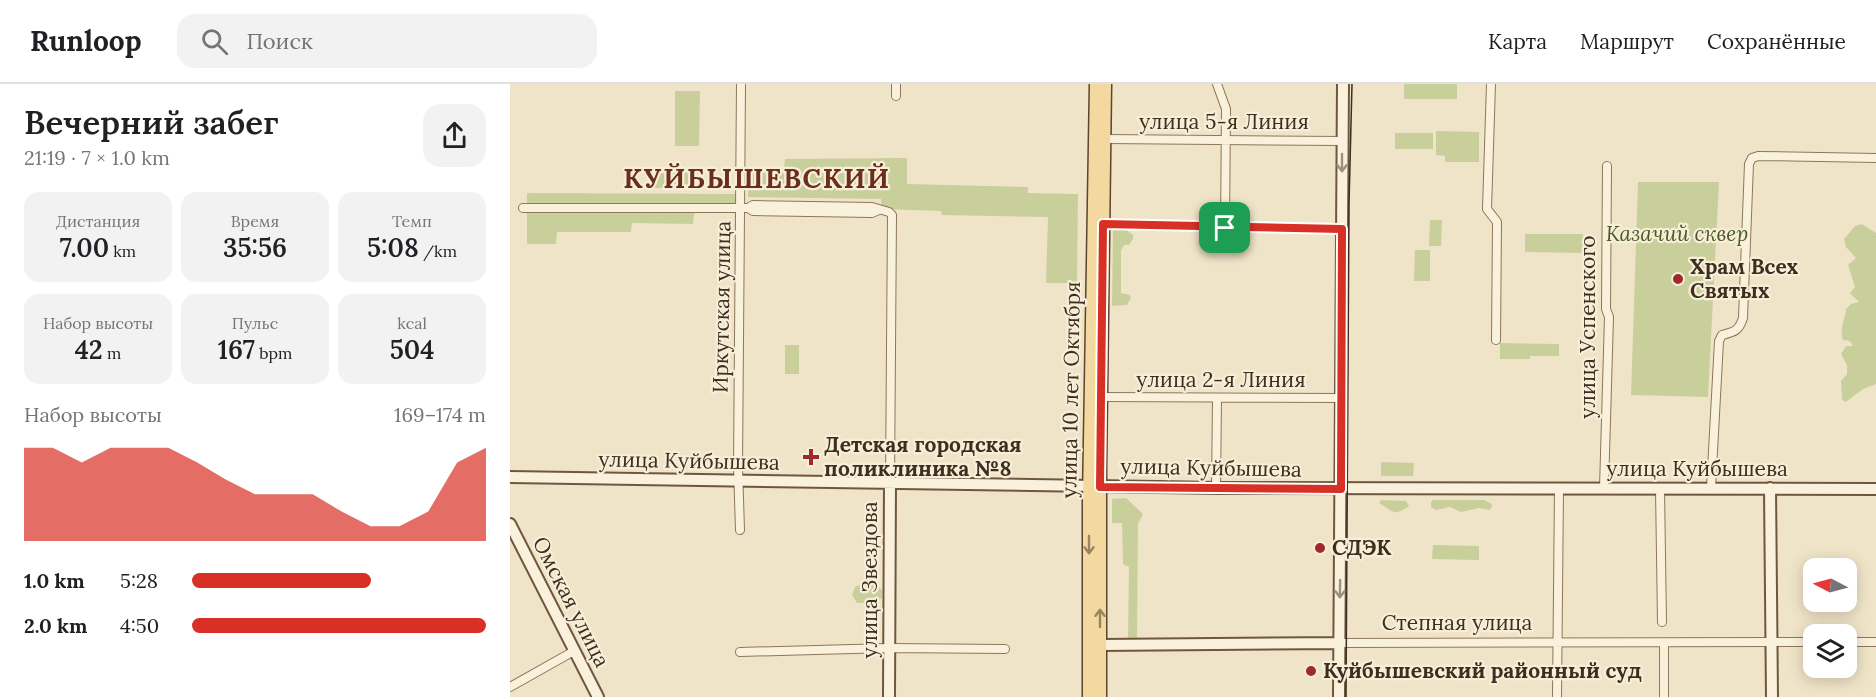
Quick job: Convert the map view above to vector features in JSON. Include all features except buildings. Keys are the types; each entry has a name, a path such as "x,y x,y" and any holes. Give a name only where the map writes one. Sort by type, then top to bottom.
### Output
{"main road":[{"name":"улица 10 лет Октября","path":"1089,697 1094,487 1096,84"},
{"name":"улица 10 лет Октября","path":"1100,697 1094,487 1100,398 1105,84"},
{"path":"1339,697 1343,84"},
{"name":"улица Куйбышева","path":"510,477 1094,487 1876,489"},
{"name":"улица Звездова","path":"889,697 890,483"},
{"path":"1770,488 1772,697"},
{"name":"Омская улица","path":"511,529 598,697"},
{"name":"Степная улица","path":"1100,645 1339,643"}],"street":[{"name":"Иркутская улица","path":"740,530 738,466 744,208 741,84"},
{"path":"896,84 896,96"},
{"path":"1216,84 1226,109 1225,228"},
{"path":"1491,84 1487,209 1497,222 1496,340"},
{"name":"улица 5-я Линия","path":"1104,139 1342,141"},
{"path":"1711,488 1719,341 1722,335 1739,329 1743,318 1748,171 1752,158 1767,156 1876,158"},
{"name":"улица Успенского","path":"1604,488 1609,316 1606,309 1607,166"},
{"name":"улица Звездова","path":"744,208 753,205 872,207 890,212 892,221 890,483"},
{"path":"523,208 744,208"},
{"path":"1103,224 1342,229"},
{"name":"улица 2-я Линия","path":"1100,398 1342,398"},
{"path":"1216,488 1217,399"},
{"path":"1557,697 1559,488"},
{"path":"1660,488 1662,622"},
{"name":"Степная улица","path":"1339,643 1803,642"},
{"path":"1857,642 1876,642"},
{"path":"1664,644 1664,697"},
{"path":"740,652 889,648 1005,649"},
{"path":"510,687 574,651"}],"green space":[{"path":"1404,84 1457,84 1457,99 1404,99"},
{"path":"675,91 700,91 699,146 675,146"},
{"path":"1436,131 1479,132 1479,162 1445,162 1445,156 1436,155"},
{"path":"1395,133 1433,133 1433,149 1395,149"},
{"path":"907,158 907,184 1028,187 1028,193 1078,194 1077,283 1046,283 1048,217 942,215 941,211 882,209 881,199 748,197 748,176 756,169 784,170 785,159"},
{"path":"651,168 691,168 691,188 651,188"},
{"name":"Казачий сквер","path":"1638,182 1719,182 1708,397 1631,395"},
{"path":"527,193 737,194 737,210 697,211 694,214 693,224 632,223 631,232 557,232 556,244 527,244"},
{"path":"1430,220 1442,220 1441,246 1429,246"},
{"path":"1862,224 1876,233 1876,384 1863,389 1846,402 1842,400 1841,381 1847,374 1847,365 1841,354 1846,346 1853,346 1850,341 1843,340 1842,328 1846,309 1851,304 1859,302 1850,293 1855,287 1848,265 1856,258 1846,247 1844,239 1855,226"},
{"path":"1113,228 1124,228 1133,235 1129,245 1124,245 1121,251 1121,293 1130,295 1131,298 1127,305 1112,306"},
{"path":"1525,234 1583,234 1583,253 1525,252"},
{"path":"1415,250 1430,250 1430,281 1414,281"},
{"path":"1500,343 1559,344 1559,356 1500,359"},
{"path":"785,345 799,345 799,374 785,374"},
{"path":"1381,462 1414,463 1413,476 1381,476"},
{"path":"1126,498 1143,514 1138,524 1137,643 1131,643 1128,639 1129,567 1123,564 1122,523 1112,523 1112,499"},
{"path":"1381,500 1406,501 1409,506 1394,512 1379,503"},
{"path":"1433,500 1484,500 1492,504 1492,507 1489,510 1479,508 1461,512 1450,507 1436,510 1431,507"},
{"path":"1433,545 1479,546 1479,560 1432,559"},
{"path":"877,585 882,590 882,598 874,603 857,603 852,595 855,587"}],"tram line":[{"path":"1346,697 1349,204 1352,84"}],"place":[{"name":"Храм Всех Святых","path":"1678,279"},
{"name":"Детская городская поликлиника №8","path":"811,457"},
{"name":"СДЭК","path":"1320,548"},
{"name":"Куйбышевский районный суд","path":"1311,671"}],"district":[{"name":"КУЙБЫШЕВСКИЙ","path":"757,179"}],"route":[{"path":"1103,224 1225,228 1342,229 1341,489 1100,487 1103,224"}]}
